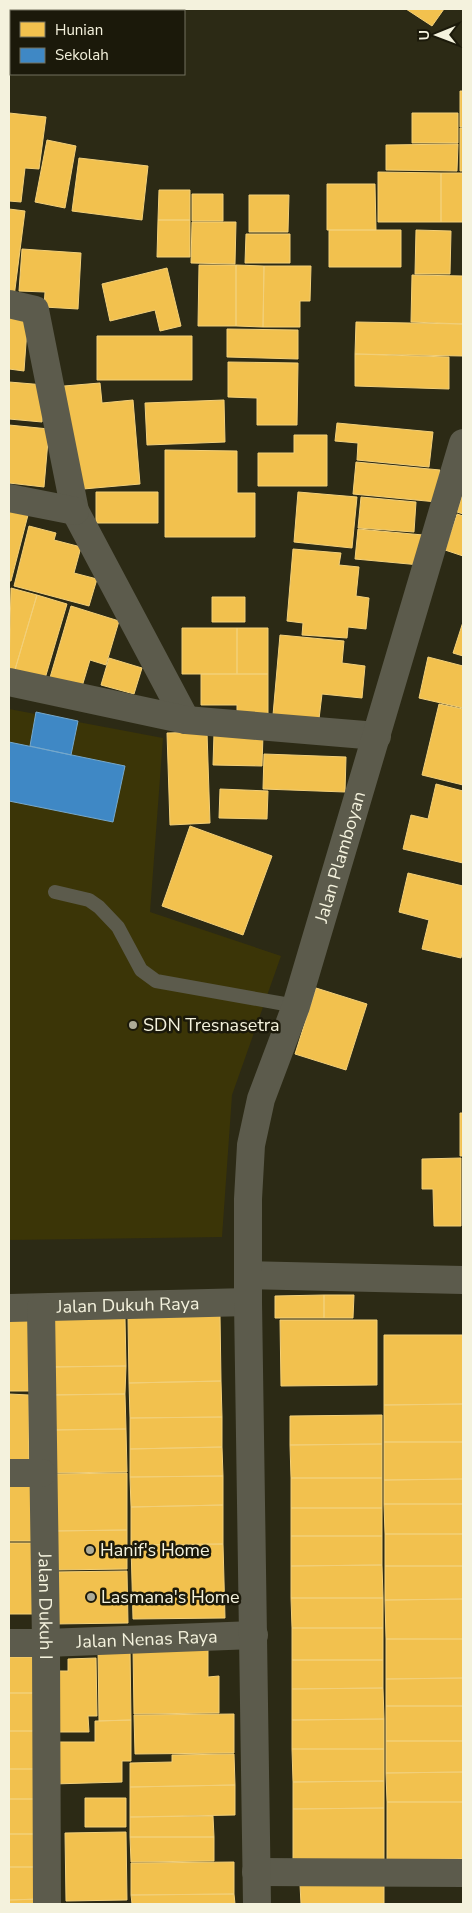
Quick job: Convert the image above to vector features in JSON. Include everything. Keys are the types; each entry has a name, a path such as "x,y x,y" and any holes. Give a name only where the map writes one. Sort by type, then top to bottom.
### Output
{"street":[{"path":"9,304 35,310 75,511 186,720"},
{"name":"Jalan Plamboyan","path":"257,1904 248,1288 248,1198 251,1146 261,1098 296,1006 459,470 463,443"},
{"path":"9,498 75,511"},
{"path":"9,682 186,720 377,736"},
{"name":"Jalan Dukuh Raya","path":"9,1308 40,1308 248,1288 463,1280"},
{"name":"Jalan Dukuh I","path":"40,1308 46,1643 47,1904"},
{"path":"9,1473 42,1473"},
{"name":"Jalan Nenas Raya","path":"9,1643 254,1635"},
{"path":"256,1872 463,1872"}],"lane":[{"path":"55,892 89,900 100,907 118,928 141,970 156,981 296,1006"}],"shaded area":[{"name":"SDN Tresnasetra","path":"9,709 163,738 150,912 281,956 232,1095 222,1237 9,1240"}],"building: Hunian":[{"path":"406,9 444,9 432,26"},
{"path":"460,91 463,91 463,127 460,127"},
{"path":"9,113 46,117 39,169 25,168 21,202 9,201"},
{"path":"412,113 458,113 458,143 412,143"},
{"path":"460,128 463,128 463,171 460,171"},
{"path":"47,140 76,146 65,208 35,202"},
{"path":"458,144 457,171 386,170 386,145"},
{"path":"79,158 148,166 142,220 72,211"},
{"path":"378,172 441,173 441,222 378,222"},
{"path":"441,173 463,173 463,222 441,222"},
{"path":"327,184 375,184 376,230 327,230"},
{"path":"159,190 190,190 190,220 158,220"},
{"path":"192,194 223,194 223,221 192,221"},
{"path":"249,195 289,195 288,232 249,232"},
{"path":"9,209 25,211 14,297 9,296"},
{"path":"158,220 190,220 190,257 157,257"},
{"path":"192,222 236,222 235,264 191,263"},
{"path":"329,230 401,230 401,267 329,267"},
{"path":"416,230 451,231 450,274 415,274"},
{"path":"246,234 290,234 290,263 245,263"},
{"path":"22,249 81,253 78,309 44,307 45,292 19,291"},
{"path":"199,265 236,265 236,326 198,326"},
{"path":"236,265 264,266 263,327 236,326"},
{"path":"264,266 311,266 310,301 300,301 300,327 263,327"},
{"path":"167,268 181,326 160,331 155,310 110,321 102,284"},
{"path":"412,275 463,276 463,324 411,322"},
{"path":"9,313 28,315 24,371 9,369"},
{"path":"356,322 463,324 463,356 355,354"},
{"path":"227,329 298,330 298,359 227,357"},
{"path":"97,336 192,336 192,380 97,380"},
{"path":"355,354 449,357 449,389 355,386"},
{"path":"228,362 298,363 297,425 257,425 257,398 228,397"},
{"path":"9,382 45,385 42,422 9,419"},
{"path":"100,383 102,403 133,400 140,484 72,490 64,386"},
{"path":"224,400 225,442 147,445 145,403"},
{"path":"337,423 433,432 429,467 357,460 358,443 335,441"},
{"path":"9,425 49,429 44,487 9,483"},
{"path":"294,435 327,435 327,486 258,486 258,453 294,453"},
{"path":"165,450 237,451 237,493 255,493 255,537 165,537"},
{"path":"356,462 440,470 437,502 353,494"},
{"path":"96,492 158,492 158,523 96,523"},
{"path":"298,492 357,497 352,548 294,542"},
{"path":"463,493 463,514 457,512"},
{"path":"361,497 416,502 414,532 358,528"},
{"path":"9,511 28,515 11,581 9,581"},
{"path":"457,514 463,516 463,556 445,550"},
{"path":"29,526 56,533 54,540 81,547 74,573 97,579 89,606 14,586"},
{"path":"358,529 423,535 420,565 355,559"},
{"path":"293,549 341,553 339,565 359,567 356,596 369,598 366,629 348,627 347,638 302,635 303,623 287,621"},
{"path":"11,588 37,595 14,673 9,671"},
{"path":"37,595 67,604 44,682 14,673"},
{"path":"212,597 245,597 245,622 212,622"},
{"path":"71,606 119,621 106,665 90,660 81,690 49,681"},
{"path":"463,622 463,656 453,653"},
{"path":"182,628 237,628 237,674 182,674"},
{"path":"237,628 268,628 268,674 237,674"},
{"path":"280,635 344,641 342,663 365,666 362,698 322,694 319,719 273,715"},
{"path":"428,657 463,666 463,708 419,698"},
{"path":"109,658 142,668 134,694 101,685"},
{"path":"201,674 268,674 268,714 237,714 237,705 201,705"},
{"path":"439,704 463,709 463,785 422,775"},
{"path":"207,732 210,823 170,825 167,733"},
{"path":"214,733 263,734 262,766 213,765"},
{"path":"264,754 346,757 345,792 263,789"},
{"path":"436,784 463,791 463,863 403,849 411,815 428,819"},
{"path":"220,789 268,791 267,819 219,818"},
{"path":"190,826 272,856 243,935 162,906"},
{"path":"408,873 463,886 463,949 461,958 422,949 429,920 399,912"},
{"path":"316,988 367,1004 346,1070 295,1054"},
{"path":"460,1113 463,1113 463,1156 460,1156"},
{"path":"461,1158 461,1226 434,1226 433,1189 422,1189 422,1159"},
{"path":"324,1295 354,1295 353,1318 324,1318"},
{"path":"324,1295 324,1318 275,1318 275,1296"},
{"path":"220,1316 221,1381 129,1383 128,1317"},
{"path":"125,1318 126,1366 48,1367 48,1319"},
{"path":"9,1319 29,1319 29,1391 9,1391"},
{"path":"280,1320 377,1320 377,1385 281,1386"},
{"path":"384,1335 463,1335 463,1404 384,1405"},
{"path":"126,1366 125,1394 49,1395 48,1367"},
{"path":"221,1381 222,1417 130,1418 129,1383"},
{"path":"9,1394 29,1395 29,1466 9,1466"},
{"path":"125,1394 126,1429 49,1430 49,1395"},
{"path":"463,1404 463,1442 384,1442 384,1405"},
{"path":"382,1415 382,1444 290,1445 290,1416"},
{"path":"222,1417 222,1447 130,1449 130,1418"},
{"path":"126,1429 127,1472 50,1473 49,1430"},
{"path":"384,1442 463,1442 463,1479 384,1480"},
{"path":"382,1444 382,1478 291,1478 290,1445"},
{"path":"222,1447 223,1476 130,1477 130,1449"},
{"path":"127,1473 127,1530 53,1531 52,1474"},
{"path":"223,1476 223,1505 131,1507 130,1477"},
{"path":"291,1478 382,1478 382,1508 291,1508"},
{"path":"463,1479 463,1504 384,1504 384,1480"},
{"path":"9,1481 35,1481 36,1541 9,1541"},
{"path":"384,1504 463,1504 463,1534 385,1534"},
{"path":"223,1505 223,1544 131,1545 131,1507"},
{"path":"291,1508 382,1508 382,1536 291,1536"},
{"name":"Hanif's Home","path":"127,1530 127,1569 53,1570 53,1531"},
{"path":"385,1534 463,1534 463,1566 385,1566"},
{"path":"291,1536 382,1536 382,1565 291,1566"},
{"path":"9,1543 38,1543 38,1614 9,1614"},
{"path":"223,1544 225,1618 133,1619 131,1545"},
{"path":"382,1565 383,1598 291,1598 291,1566"},
{"path":"385,1566 463,1566 463,1599 385,1600"},
{"name":"Lasmana's Home","path":"127,1571 128,1623 54,1624 53,1572"},
{"path":"291,1598 383,1598 383,1628 292,1628"},
{"path":"463,1599 463,1639 386,1639 385,1600"},
{"path":"292,1628 383,1628 383,1660 292,1660"},
{"path":"386,1639 463,1639 463,1678 386,1679"},
{"path":"208,1647 208,1677 219,1676 219,1713 134,1714 133,1648"},
{"path":"98,1649 130,1649 131,1720 99,1721"},
{"path":"9,1657 39,1657 39,1693 9,1693"},
{"path":"96,1658 97,1716 88,1716 89,1732 54,1732 53,1671 68,1671 68,1659"},
{"path":"292,1660 383,1660 383,1688 292,1689"},
{"path":"463,1678 463,1706 386,1706 386,1679"},
{"path":"383,1688 384,1719 292,1720 292,1689"},
{"path":"9,1693 39,1693 39,1731 9,1731"},
{"path":"386,1706 463,1706 463,1741 386,1741"},
{"path":"234,1714 234,1753 135,1754 134,1715"},
{"path":"384,1719 384,1749 292,1749 292,1720"},
{"path":"131,1720 131,1761 122,1761 122,1782 53,1784 53,1742 95,1742 95,1721"},
{"path":"9,1731 39,1731 40,1769 9,1769"},
{"path":"386,1741 463,1741 463,1772 386,1773"},
{"path":"292,1749 384,1749 384,1781 293,1782"},
{"path":"234,1754 235,1785 130,1787 130,1763 172,1762 172,1755"},
{"path":"9,1769 40,1769 40,1799 9,1799"},
{"path":"463,1772 463,1802 387,1802 386,1773"},
{"path":"384,1781 384,1808 293,1809 293,1782"},
{"path":"235,1785 235,1815 130,1817 130,1787"},
{"path":"85,1798 126,1798 126,1827 85,1827"},
{"path":"9,1799 40,1799 40,1834 9,1834"},
{"path":"387,1802 463,1802 463,1859 387,1860"},
{"path":"384,1808 384,1861 293,1861 293,1809"},
{"path":"213,1816 214,1837 130,1837 130,1817"},
{"path":"126,1832 127,1900 66,1901 65,1833"},
{"path":"9,1834 40,1834 40,1867 9,1867"},
{"path":"130,1837 214,1837 214,1861 131,1862"},
{"path":"234,1862 234,1894 131,1895 131,1863"},
{"path":"9,1867 40,1867 40,1899 9,1900"},
{"path":"384,1884 384,1904 301,1904 300,1885"},
{"path":"234,1894 235,1904 132,1904 131,1895"},
{"path":"40,1899 40,1904 9,1904 9,1900"}],"building: Sekolah":[{"path":"36,712 78,721 71,755 30,746"},
{"path":"9,742 125,766 113,822 9,801"}],"place":[{"name":"SDN Tresnasetra","path":"133,1025"},
{"name":"Hanif's Home","path":"90,1550"},
{"name":"Lasmana's Home","path":"91,1597"}]}
